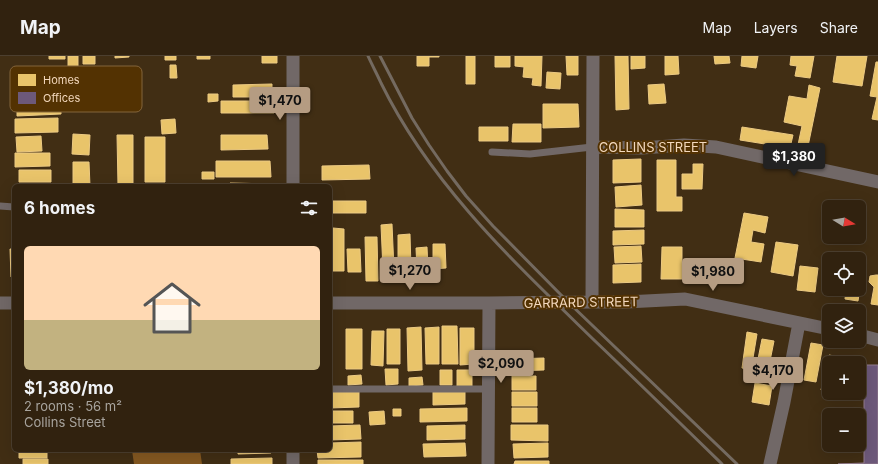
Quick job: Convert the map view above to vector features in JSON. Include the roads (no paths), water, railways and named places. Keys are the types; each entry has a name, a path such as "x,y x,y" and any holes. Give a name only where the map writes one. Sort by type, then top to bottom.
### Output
{"street":[{"path":"293,56 293,184"},
{"path":"592,302 593,56"},
{"name":"COLLINS STREET","path":"592,147 716,147 878,182"},
{"name":"GARRARD STREET","path":"332,303 626,302 685,299 822,328"},
{"path":"0,303 12,303"},
{"path":"488,464 489,303"},
{"path":"770,464 799,323"},
{"path":"866,337 878,340"},
{"path":"293,452 293,464"}],"lane":[{"path":"492,152 530,154 592,147"},
{"path":"0,206 12,207"},
{"path":"332,389 489,389"}],"railway":[{"path":"368,56 401,120 449,189 476,220 534,281 722,464"},
{"path":"380,56 412,118 429,145 466,196 493,226 568,302 737,464"}]}
